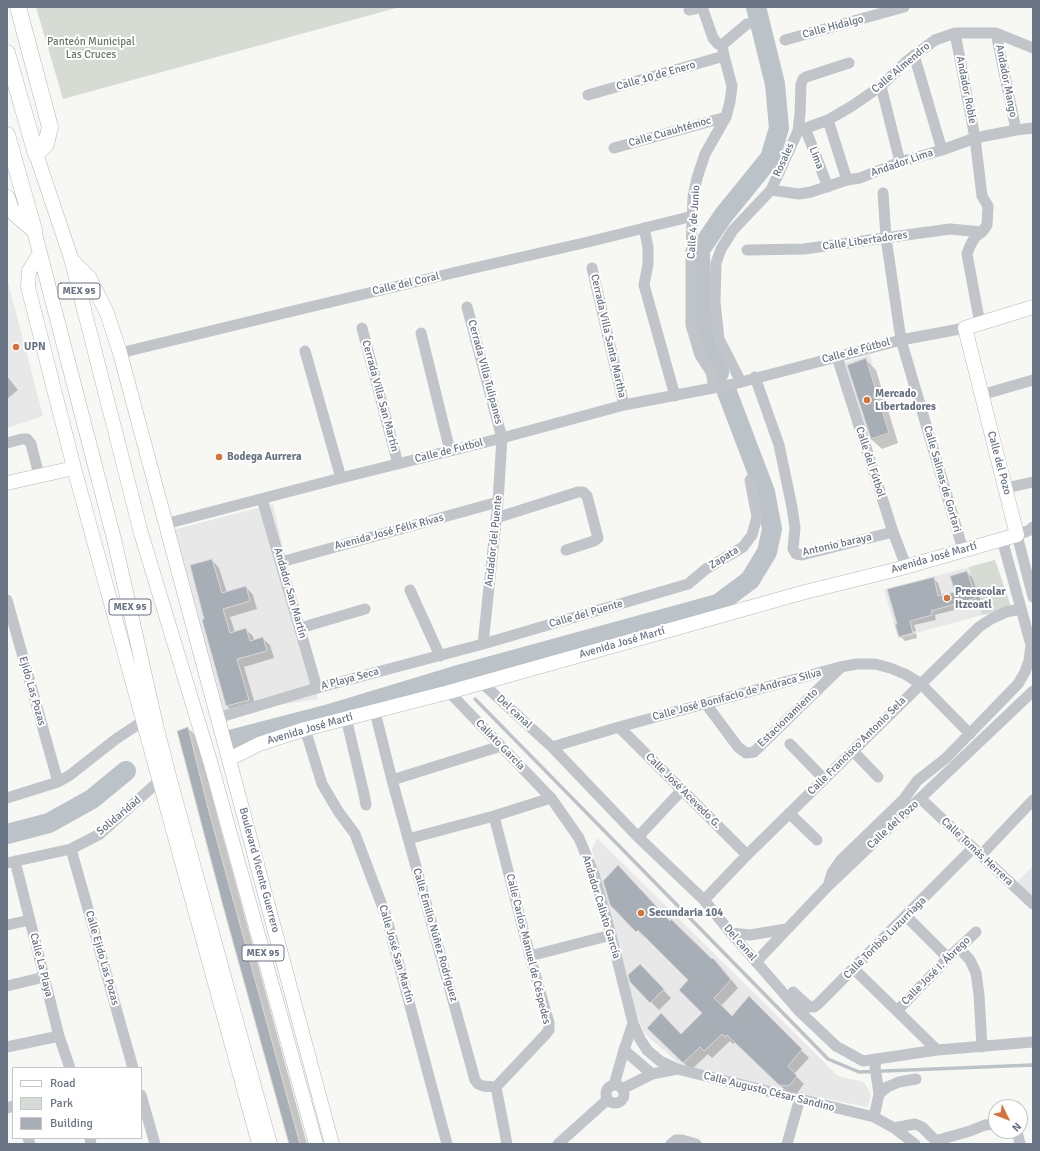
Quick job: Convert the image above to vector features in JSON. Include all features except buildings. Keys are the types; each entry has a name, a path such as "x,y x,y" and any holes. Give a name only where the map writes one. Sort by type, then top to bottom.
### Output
{"highway":[{"path":"18,7 50,127 46,144 36,154"},
{"name":"MEX 95","path":"7,52 36,154"},
{"name":"MEX 95","path":"7,135 34,230"},
{"path":"7,198 11,210 34,230"}],"main road":[{"name":"MEX 95","path":"36,154 71,258 141,533 210,761 316,1144"},
{"name":"MEX 95","path":"34,230 78,395 114,539 154,717 170,780 270,1144"},
{"path":"40,252 29,271 28,287 74,468 259,1144"},
{"name":"Boulevard Vicente Guerrero","path":"71,258 89,277 107,313 120,353 332,1144"},
{"path":"980,324 1033,308"},
{"name":"Calle de Fútbol","path":"965,328 980,324"},
{"name":"Calle del Pozo","path":"965,328 1018,535"},
{"path":"64,429 78,395"},
{"path":"7,483 74,468"},
{"name":"Avenida José Martí","path":"229,759 259,744 305,729 450,692 797,594 1018,535"}],"street":[{"path":"689,10 702,7 713,38 723,51 747,24"},
{"name":"Calle Hidalgo","path":"785,40 904,7"},
{"name":"Calle Almendro","path":"801,130 828,120 881,86 914,55 935,40 955,33 996,33 1033,48"},
{"name":"Andador Roble","path":"955,33 976,147 982,196 988,206 987,225 982,232"},
{"name":"Andador Mango","path":"996,33 1016,130"},
{"name":"Calle 10 de Enero","path":"588,95 723,51"},
{"name":"Calle 4 de Junio","path":"714,387 711,372 700,355 691,325 691,254 693,197 697,178 704,154 726,117 730,102 732,86 723,51"},
{"path":"914,55 942,150"},
{"path":"801,130 801,84 803,79 849,64"},
{"path":"881,86 900,162"},
{"name":"Calle Cuauhtémoc","path":"614,148 726,117"},
{"path":"828,120 847,180"},
{"name":"Andador Lima","path":"771,190 798,194 828,187 847,180 860,178 900,162 942,150 976,147 1016,130 1033,128"},
{"name":"Lima","path":"801,130 828,187"},
{"name":"Rosales","path":"738,383 719,339 715,302 716,263 721,249 733,230 771,190 801,130"},
{"name":"Calle Salinas de Gortari","path":"882,193 886,238 901,340 963,550"},
{"name":"Calle del Coral","path":"120,353 307,307 693,216"},
{"path":"644,228 648,247 648,264 644,285 675,396"},
{"name":"Calle Libertadores","path":"747,250 804,249 950,229 982,232"},
{"path":"980,324 967,254 976,237 982,232"},
{"name":"Cerrada Villa Santa Martha","path":"592,268 624,405"},
{"name":"Cerrada Villa Tulipanes","path":"467,307 502,438"},
{"name":"Cerrada Villa San Martín","path":"362,328 398,464"},
{"name":"Calle de Fútbol","path":"738,383 755,377 901,340 965,328"},
{"path":"421,333 450,451"},
{"path":"305,351 341,478"},
{"name":"Calle del Fútbol","path":"837,356 893,532 906,566"},
{"name":"Antonio baraya","path":"755,377 780,445 793,514 795,528 793,549 796,554 802,555 893,532"},
{"path":"981,395 1033,380"},
{"name":"Calle de Futbol","path":"165,524 502,438 624,405 738,383"},
{"name":"Andador del Puente","path":"484,644 498,502 502,438"},
{"path":"7,443 27,439 31,444 39,475"},
{"name":"Zapata","path":"688,584 706,569 742,547 752,535 757,517 750,480"},
{"path":"1006,488 1033,482"},
{"path":"496,518 578,492 583,492 587,496 598,538 594,541 566,550"},
{"name":"Andador San Martín","path":"262,499 317,688"},
{"name":"Avenida José Félix Rivas","path":"281,562 498,502"},
{"path":"1018,535 1030,530 1033,527"},
{"name":"Calle del Pozo","path":"1018,535 1031,581 1033,597"},
{"path":"828,886 832,873 841,860 904,799 917,781 946,758 1018,684 1030,661 1031,645 1002,539"},
{"name":"Calle del Puente","path":"484,644 688,584"},
{"path":"410,590 440,656"},
{"name":"Ejido Las Pozas","path":"7,600 12,638 58,782"},
{"name":"Calle Francisco Antonio Sela","path":"704,900 789,813 979,627 1006,612 1021,608"},
{"path":"300,628 365,609"},
{"name":"A Playa Seca","path":"217,718 317,688 484,644"},
{"name":"Calle José Bonifacio de Andraca Silva","path":"552,748 619,727 840,667 857,664 875,664 905,674 921,684 970,734"},
{"name":"Estacionamiento","path":"706,704 738,747 746,753 754,752 840,667"},
{"name":"Del canal","path":"482,683 552,748 638,837 704,900 799,1011 836,1046 863,1062 875,1063 937,1050 1033,1042"},
{"name":"Calle del Pozo","path":"756,962 828,886 921,799 1033,690"},
{"name":"Calixto García","path":"450,692 552,798"},
{"name":"Calle Emilio Núñez Rodríguez","path":"375,712 408,839 475,1080 478,1084 483,1086 496,1087"},
{"path":"346,718 366,805"},
{"path":"7,798 58,782 116,738 143,721"},
{"name":"Calle José Acevedo G.","path":"619,727 681,791 747,855"},
{"name":"Calle José San Martín","path":"305,729 322,784 338,811 355,834 386,916 447,1144"},
{"path":"790,744 824,779"},
{"path":"392,780 501,746"},
{"path":"853,751 878,777"},
{"name":"Solidaridad","path":"11,862 71,849 100,834 159,782"},
{"path":"638,837 681,791"},
{"path":"408,839 494,816 552,798"},
{"name":"Andador Calixto García","path":"552,798 580,838 594,874 633,1023 647,1050"},
{"name":"Calle Tomás Herrera","path":"921,799 1033,904"},
{"name":"Calle Toribio Luzurriaga","path":"793,992 810,1007 814,1007 824,999 906,916 1033,800"},
{"path":"789,813 818,840"},
{"name":"Calle Carlos Manuel de Céspedes","path":"494,816 549,1023 549,1030 496,1087"},
{"name":"Calle Ejido Las Pozas","path":"71,849 133,1067"},
{"name":"Calle La Playa","path":"11,862 30,920 59,1036 70,1067"},
{"path":"906,916 948,958"},
{"path":"7,925 30,920"},
{"path":"731,933 750,935 786,930"},
{"name":"Calle José I. Ábrego","path":"897,1011 948,958 976,932"},
{"path":"530,956 611,935"},
{"path":"959,948 970,960 976,973 979,995 982,1047"},
{"path":"854,969 937,1050"},
{"path":"7,986 44,977"},
{"path":"633,1023 624,1050 618,1087 624,1095 622,1100 617,1103 612,1103 607,1100 605,1094 608,1088 618,1087 652,1074 677,1069"},
{"path":"7,1047 59,1036"},
{"path":"624,1050 652,1074"},
{"name":"Calle Augusto César Sandino","path":"647,1050 660,1061 677,1069 874,1117 894,1128 915,1144"},
{"path":"874,1117 879,1094 875,1063"},
{"path":"879,1094 887,1087 899,1082 916,1079"},
{"path":"496,1087 507,1144"},
{"path":"142,1098 155,1144"},
{"path":"787,1144 800,1098"},
{"path":"558,1144 607,1100"},
{"path":"894,1128 915,1124 922,1127 937,1142 988,1125"},
{"path":"671,1144 676,1140 682,1140 696,1144"}],"shaded area":[{"name":"UPN","path":"7,278 43,416 7,428"},
{"name":"Mercado Libertadores","path":"870,355 873,365 869,366 890,434 867,442 842,363"},
{"path":"273,504 318,699 220,714 173,530"},
{"name":"Preescolar Itzcoatl","path":"995,560 1011,607 898,638 884,590"},
{"name":"Secundaria 104","path":"597,838 838,1076 864,1082 871,1094 868,1107 687,1072 645,1034 637,1017 592,849"},
{"path":"1033,866 1033,897 1017,882"}],"green space":[{"name":"Panteón Municipal Las Cruces","path":"36,7 400,7 63,99"},
{"path":"995,560 1011,607 982,615 969,567"}],"waterway":[{"path":"719,373 701,306 700,250 723,216 770,158 779,128 775,84 756,7"},
{"path":"230,740 326,715 455,676 718,604 750,580 767,552 772,529 765,492 727,392"},
{"path":"475,699 828,1059 859,1072 1033,1065"},
{"path":"7,834 49,823 92,799 126,771"}],"place":[{"name":"UPN","path":"16,347"},
{"name":"Mercado Libertadores","path":"867,400"},
{"name":"Bodega Aurrera","path":"219,457"},
{"name":"Preescolar Itzcoatl","path":"947,598"},
{"name":"Secundaria 104","path":"641,913"}]}
